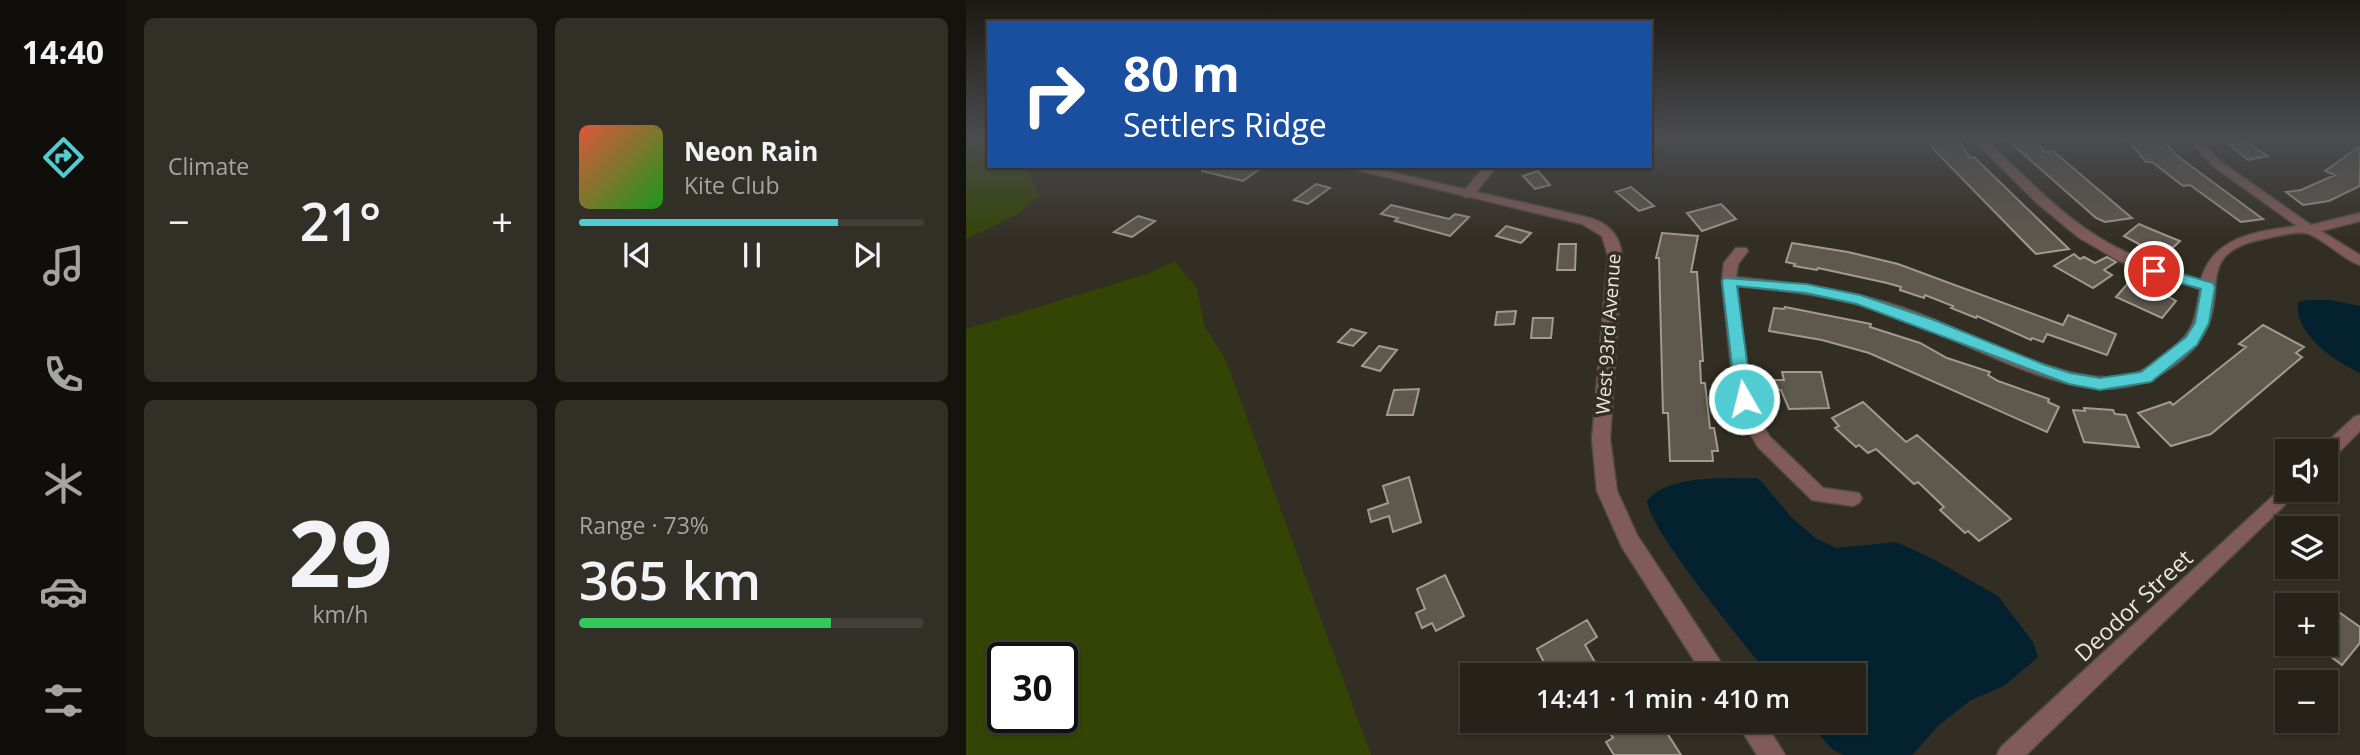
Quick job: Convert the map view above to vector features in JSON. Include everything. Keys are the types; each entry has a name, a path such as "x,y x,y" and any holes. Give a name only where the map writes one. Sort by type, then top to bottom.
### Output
{"street":[{"name":"West 93rd Avenue","path":"1373,172 1586,221 1603,228 1612,238 1615,249 1614,279 1601,439 1606,491 1626,537 1709,663"},
{"path":"1468,194 1486,172"},
{"path":"2015,172 2085,236 2124,258 2208,287"},
{"path":"2230,172 2309,229 2360,261"},
{"path":"1729,281 1806,288 1860,300 1928,323 2039,369 2069,379 2100,384 2145,378 2192,341 2202,323 2214,261 2229,247 2250,239 2360,217"},
{"path":"1741,251 1731,263 1729,281 1741,386 1750,419 1764,442 1818,495 1853,498"},
{"path":"2338,442 2360,421"},
{"name":"Deodor Street","path":"2010,755 2276,502"},
{"path":"1757,733 1772,755"}],"green space":[{"path":"966,172 1029,172 1039,195 1019,214 966,239"},
{"path":"1175,261 1197,289 1205,327 1225,358 1371,755 966,755 966,329 1150,273"}],"water":[{"path":"2331,300 2360,306 2360,373 2328,354 2302,325 2298,302"},
{"path":"1756,478 1791,517 1815,538 1836,548 1896,542 1933,559 1998,596 2033,642 2038,657 2004,686 1971,700 1939,725 1912,755 1844,755 1833,750 1817,733 1866,733 1866,663 1759,663 1681,562 1652,516 1647,501 1656,492 1682,482"}],"building":[{"path":"1207,172 1255,172 1243,181"},
{"path":"1539,172 1550,185 1535,189 1523,176"},
{"path":"1956,172 1990,172 2069,249 2036,254"},
{"path":"2044,172 2078,172 2132,218 2105,222 2096,218"},
{"path":"2165,172 2199,172 2263,219 2241,222 2190,185 2183,186"},
{"path":"2328,172 2360,172 2360,186 2329,201 2303,205 2286,192 2301,190 2335,175"},
{"path":"1316,184 1330,188 1308,204 1294,200"},
{"path":"1631,187 1654,206 1639,211 1616,192"},
{"path":"1721,204 1736,219 1702,231 1687,213"},
{"path":"1391,205 1449,219 1455,214 1469,217 1450,236 1395,221 1398,218 1381,214"},
{"path":"1138,216 1155,221 1132,237 1114,232"},
{"path":"2139,224 2180,241 2168,252 2161,243 2150,250 2124,236"},
{"path":"1506,226 1531,233 1521,243 1496,236"},
{"path":"1662,233 1698,236 1691,272 1697,272 1703,361 1700,361 1701,383 1705,383 1710,428 1714,428 1718,451 1712,451 1713,461 1670,461 1668,413 1663,413 1659,258 1656,258"},
{"path":"1792,243 1898,264 2063,325 2068,315 2116,334 2107,355 2047,334 2043,342 2032,338 2031,340 1925,295 1924,298 1900,290 1901,287 1818,268 1794,266 1795,264 1786,262"},
{"path":"1559,244 1576,244 1575,270 1557,270"},
{"path":"2074,254 2080,259 2084,257 2095,263 2107,257 2116,262 2104,270 2112,275 2093,288 2054,266"},
{"path":"2130,281 2155,289 2176,301 2162,318 2116,297"},
{"path":"1785,307 1871,324 1870,327 1920,343 1947,358 1990,372 1988,375 1998,381 2049,399 2048,402 2059,407 2047,432 1869,353 1822,340 1769,331 1774,308"},
{"path":"1516,311 1514,324 1495,325 1497,312"},
{"path":"1533,318 1553,318 1551,338 1531,338"},
{"path":"2263,325 2304,347 2296,353 2302,357 2211,434 2171,446 2138,413 2170,402 2173,405 2246,347 2239,344"},
{"path":"1351,329 1366,333 1353,346 1338,342"},
{"path":"1379,346 1397,350 1380,371 1362,366"},
{"path":"1782,372 1821,372 1829,408 1789,409 1781,390 1758,389 1758,380 1784,380"},
{"path":"1419,389 1413,415 1387,415 1394,390"},
{"path":"1863,402 1906,442 1917,435 2011,519 1979,541 1968,531 1965,533 1940,510 1944,507 1918,482 1914,484 1876,449 1868,453 1859,445 1856,447 1835,428 1839,426 1832,418"},
{"path":"2084,408 2113,410 2115,414 2126,415 2139,447 2084,442 2073,410 2085,411"},
{"path":"1409,477 1421,522 1393,532 1389,516 1371,522 1368,510 1388,503 1383,486"},
{"path":"1445,575 1464,616 1436,631 1432,623 1422,628 1416,613 1425,609 1417,589"},
{"path":"2338,611 2360,627 2360,643 2342,665 2330,656 2338,656"},
{"path":"1587,620 1597,637 1585,645 1595,663 1544,663 1537,649"},
{"path":"1610,733 1667,733 1681,755 1614,755 1606,742 1613,738"}],"route":[{"path":"1744,399 1729,281 1806,288 1842,295 1928,323 2039,369 2069,379 2100,384 2145,378 2192,341 2202,323 2208,287 2154,271"}]}
